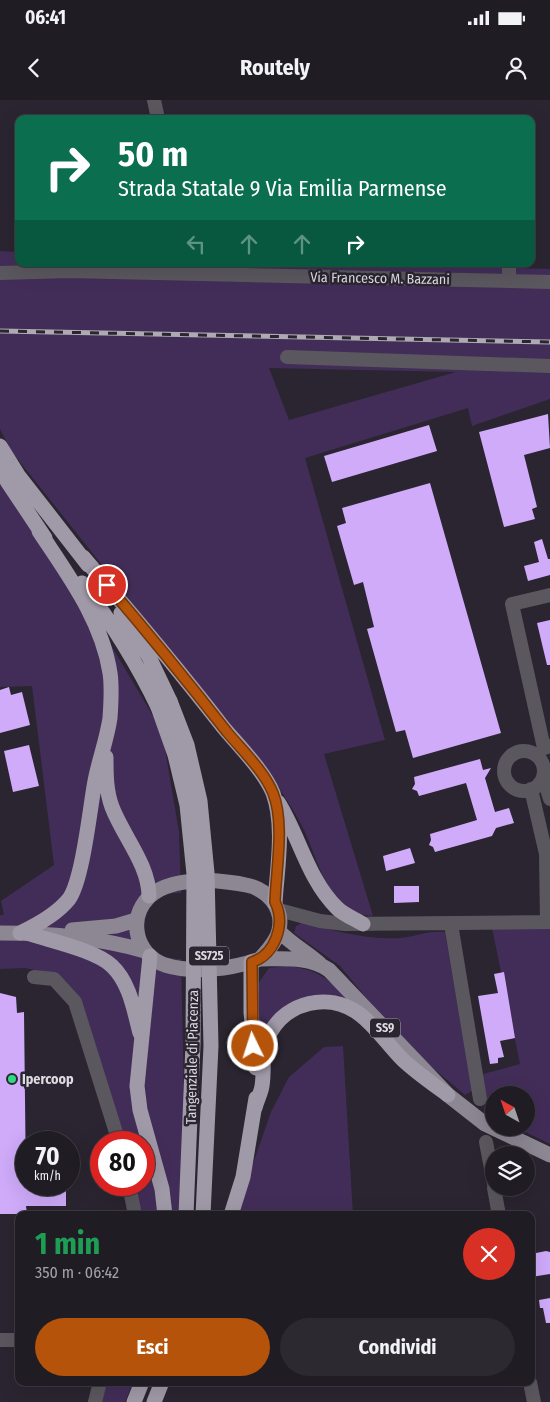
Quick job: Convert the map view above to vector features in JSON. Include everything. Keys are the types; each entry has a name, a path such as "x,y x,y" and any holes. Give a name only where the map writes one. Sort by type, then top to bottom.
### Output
{"highway":[{"name":"Tangenziale di Piacenza","path":"0,446 18,475 83,557 149,657 164,704 187,805 194,874 193,1044 186,1211"},
{"name":"Tangenziale di Piacenza","path":"0,465 7,481 39,531 105,614 164,704 187,745 200,801 208,874 211,1046 203,1211"},
{"path":"23,933 54,913 70,898 80,867 96,779 110,718 110,673 100,634 78,591 39,531"},
{"path":"83,557 166,654 256,768 284,812 316,882 327,898 338,910 364,924"},
{"path":"105,743 109,800 144,871 149,885 149,896"},
{"path":"272,792 277,810 277,906"},
{"path":"23,933 84,950 112,966 126,985 141,1039"},
{"path":"147,954 146,1010 141,1039 138,1094 140,1110 162,1189 165,1211"},
{"path":"255,1108 256,1078 251,1012 256,961"},
{"path":"232,1211 243,1177 255,1108 262,1086 263,1052 269,1034 281,1017 292,1009 309,1003 324,1002 344,1006 357,1012 405,1061 448,1095"},
{"path":"134,1402 140,1386"},
{"path":"154,1402 160,1386"}],"main road":[{"path":"147,954 138,941 136,920 149,896 165,887 203,880 248,885 263,892 277,906 279,931 286,939 307,951 320,964"},
{"path":"0,933 44,932 116,926 136,920"},
{"path":"256,961 279,931"},
{"path":"44,932 118,944 147,954 164,964 195,969 290,958 320,964"},
{"name":"SS9","path":"320,964 339,979 448,1095 485,1124 550,1155"}],"street":[{"path":"154,100 157,115"},
{"path":"509,267 509,281"},
{"name":"Via Francesco M. Bazzani","path":"0,273 166,268 550,282"},
{"path":"288,357 550,366"},
{"path":"547,747 512,604 550,595"},
{"path":"542,777 531,789 518,790 507,782 504,769 509,757 521,751 534,754 542,764 542,777 550,800"},
{"path":"277,906 320,921 364,924 549,922 548,854 531,789"},
{"path":"451,924 480,1099"},
{"path":"34,977 54,979 75,1002 116,1131"},
{"path":"486,1142 487,1146"},
{"path":"131,1196 134,1211"},
{"path":"496,1196 498,1211"},
{"path":"0,1340 15,1340"},
{"path":"95,1402 99,1386"},
{"path":"531,1386 534,1402"}],"shaded area":[{"path":"0,251 15,252 15,267 481,267 550,269 550,399 472,426 468,408 305,458 385,740 324,754 373,916 358,913 336,897 321,871 301,824 278,786 12,452 0,429","holes":["269,368 456,372 289,420"]},
{"path":"0,484 89,608 162,731 179,832 181,893 159,897 148,910 144,927 148,943 155,952 166,957 181,959 186,1183 181,1211 137,1211 133,1196 155,1196 155,1131 116,1131 80,1001 51,973 25,968 0,969 0,915 4,915 1,901 54,865 32,686 0,687"},
{"path":"304,922 338,932 376,938 399,938 433,932 445,932 472,1091 465,1095 428,1064 373,1006 340,966 294,933 296,926"},
{"path":"550,922 550,1144 534,1136 535,1086 485,1086 485,1104 480,1099 476,1076 520,1064 491,923"},
{"path":"286,966 305,969 319,975 346,997 344,1000 315,999 294,1002 277,1013 260,1037 257,1035 257,985 269,968"},
{"path":"343,1046 353,1211 236,1211 271,1112 289,1077 324,1047"},
{"path":"100,1386 132,1386 125,1402 97,1402"}],"building":[{"path":"548,414 550,448 524,455 537,507 532,509 535,519 504,527 479,432"},
{"path":"429,425 437,451 332,482 324,456"},
{"path":"430,483 501,733 413,758 405,730 396,732 367,629 374,627 363,582 354,585 337,526 346,523 342,508"},
{"path":"542,539 548,559 550,559 550,575 528,581 524,566 539,562 534,542"},
{"path":"550,620 550,665 547,665 537,623"},
{"path":"9,687 11,695 22,692 30,725 0,733 0,690"},
{"path":"29,745 39,786 13,792 4,751"},
{"path":"480,759 483,770 491,768 485,778 495,812 509,808 514,823 496,828 492,836 435,852 433,847 429,845 431,840 430,834 477,820 466,783 419,796 417,791 412,789 415,784 414,777"},
{"path":"410,848 415,863 386,871 383,856"},
{"path":"394,886 419,886 419,902 394,903"},
{"path":"504,972 515,1038 500,1041 504,1057 498,1058 498,1063 490,1064 478,996 498,993 494,974"},
{"name":"Ipercoop","path":"0,993 16,997 17,1013 24,1012 25,1131 15,1131 15,1196 66,1196 66,1206 26,1206 27,1211 15,1211 15,1214 0,1214"},
{"path":"550,1252 550,1274 535,1276 535,1253"},
{"path":"550,1298 550,1323 546,1323 539,1300"}],"railway":[{"path":"0,331 550,342"}],"place":[{"name":"Ipercoop","path":"12,1079"}],"route":[{"path":"107,585 166,654 256,768 272,792 277,810 278,839 275,902 279,910 280,921 279,931 269,948 260,959 252,962 251,1012 253,1046"}]}
